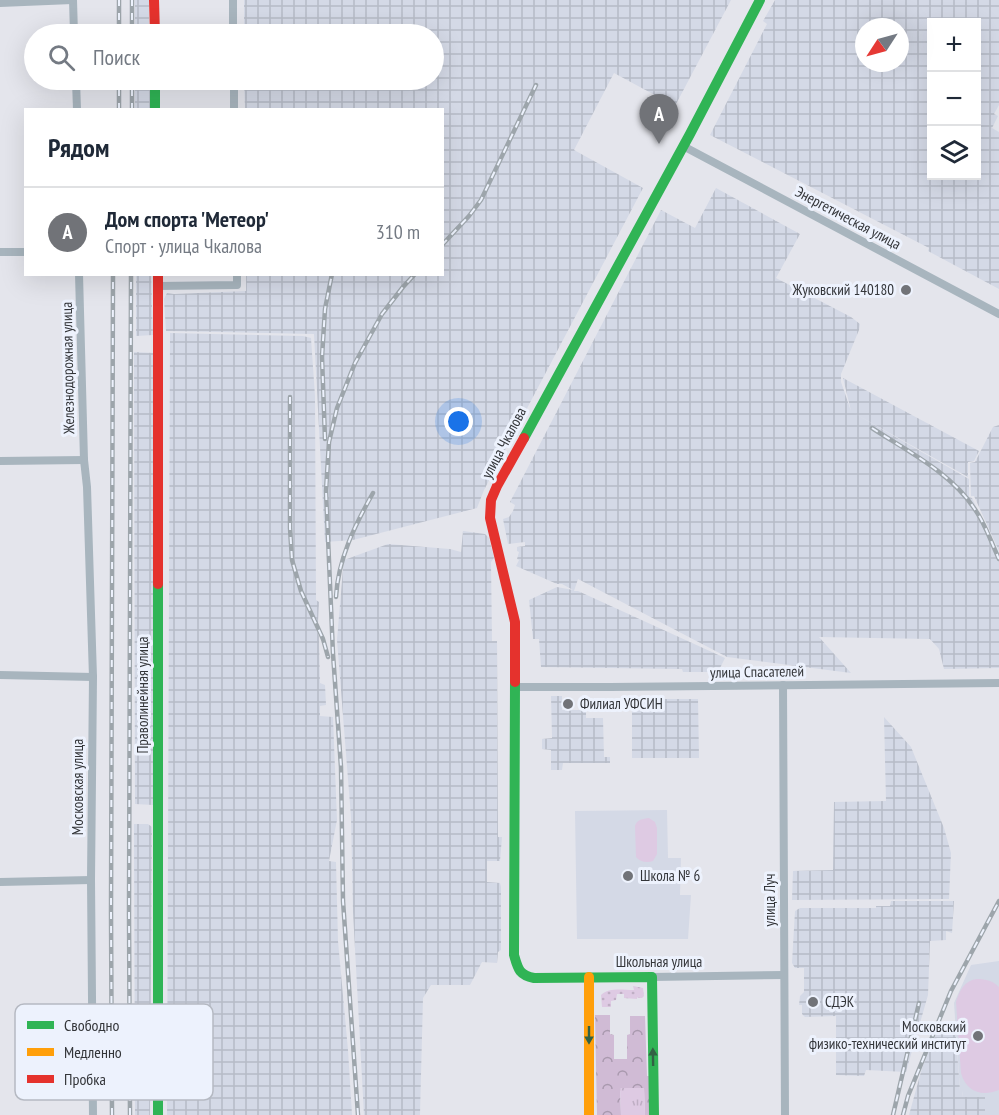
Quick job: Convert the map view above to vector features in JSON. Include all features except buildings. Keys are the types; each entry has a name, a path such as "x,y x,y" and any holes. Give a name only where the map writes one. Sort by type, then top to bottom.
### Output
{"street":[{"path":"0,3 72,0 73,24"},
{"path":"154,0 155,24"},
{"path":"233,0 233,24"},
{"name":"улица Чкалова","path":"534,978 525,976 518,969 514,956 515,622 490,518 491,500 760,0"},
{"path":"76,90 77,108"},
{"path":"155,90 155,108"},
{"path":"234,90 234,108"},
{"name":"Энергетическая улица","path":"683,146 999,314"},
{"path":"0,252 24,252"},
{"name":"Железнодорожная улица","path":"80,276 84,460"},
{"name":"Праволинейная улица","path":"158,276 158,1004"},
{"path":"158,286 237,285 237,276"},
{"path":"0,461 84,460"},
{"name":"Московская улица","path":"84,460 87,487 93,676 92,1004"},
{"path":"0,675 93,676"},
{"name":"улица Спасателей","path":"516,687 999,683"},
{"name":"улица Луч","path":"783,686 785,1115"},
{"path":"0,882 91,880"},
{"name":"Школьная улица","path":"534,978 784,975"},
{"path":"589,977 589,1115"},
{"path":"652,977 654,1115"},
{"name":"Московская улица","path":"93,1100 93,1115"}],"shaded area":[{"path":"135,0 149,0 149,24 135,24"},
{"path":"244,0 731,0 675,106 614,73 574,150 643,188 484,490 477,508 353,540 325,542 314,334 166,331 164,299 167,293 246,291 246,276 444,276 444,108 245,108 244,90 444,90 444,24 244,24"},
{"path":"775,0 999,0 999,105 994,114 998,116 992,128 999,132 999,289 928,251 929,248 710,135 767,24 763,21"},
{"path":"135,90 150,90 150,108 135,108"},
{"path":"716,188 800,234 776,278 851,317 860,324 841,374 841,382 851,411 843,378 979,451 974,461 968,462 968,477 852,412 969,479 969,497 972,498 999,556 999,668 944,669 939,649 930,639 819,637 851,673 727,657 578,579 574,591 725,658 718,672 683,672 682,669 541,667 539,639 533,639 529,600 557,587 573,590 516,566 519,560 517,559 519,552 517,547 525,546 525,542 508,544 503,519 509,517 513,511 515,505 510,502 661,210 695,228"},
{"path":"136,276 151,276 153,335 136,336"},
{"path":"170,333 303,336 311,338 315,396 316,600 319,602 318,622 314,624 319,636 320,683 325,685 326,705 320,706 320,716 333,717 337,820 329,861 336,862 338,941 352,1115 167,1115 167,1100 213,1100 213,1004 167,1004"},
{"path":"134,352 154,353 153,805 135,804"},
{"path":"999,425 999,551 974,496 971,496 970,463 975,462 993,427"},
{"path":"463,531 485,534 489,538 494,558 491,562 492,641 497,641 498,837 502,837 500,861 487,861 487,882 500,883 501,887 501,950 498,952 497,963 482,962 470,985 431,985 423,998 420,1115 364,1115 353,912 351,817 337,640 344,560 388,544 461,552"},
{"path":"551,696 562,696 562,710 586,710 586,718 603,718 604,757 610,757 610,763 563,763 562,770 551,770 551,750 542,749 542,739 552,738"},
{"path":"632,699 698,699 699,758 632,758"},
{"path":"884,717 911,747 944,828 951,853 949,899 792,900 793,871 833,870 834,802 886,801"},
{"name":"Школа № 6","path":"667,810 668,858 681,858 680,895 691,895 688,939 577,939 575,811"},
{"path":"134,824 148,824 152,827 151,1004 135,1004"},
{"path":"891,901 954,901 952,933 946,931 946,940 930,941 928,995 906,1072 866,1070 864,1076 836,1075 836,1016 805,1017 802,1014 802,1005 799,1005 800,996 804,992 804,968 795,968 792,963 795,911 800,908 876,908 876,906 890,906"},
{"name":"Московский физико-технический институт","path":"999,961 999,1115 985,1115 984,1097 962,1097 963,1091 960,1091 954,1003 971,965"},
{"path":"941,1022 955,1024 962,1097 985,1097 985,1115 909,1115 922,1068"},
{"path":"135,1100 150,1100 150,1115 135,1115"}],"green space":[{"path":"649,818 655,822 657,828 657,854 653,861 646,862 636,857 635,826 642,819"},
{"name":"Московский физико-технический институт","path":"977,979 989,981 999,987 999,1090 987,1093 971,1089 961,1073 956,1002 963,987 969,981"},
{"path":"633,986 643,988 642,998 624,998 624,994 617,994 616,1000 611,1001 611,1007 602,1007 601,995 604,992 634,990"},
{"path":"595,1015 610,1015 610,1034 614,1035 614,1059 627,1059 630,1016 645,1016 647,1076 654,1076 654,1115 645,1115 644,1088 620,1088 621,1115 597,1115"},
{"path":"620,1088 644,1088 645,1115 621,1115"}],"railway":[{"path":"119,0 119,24"},
{"path":"132,0 132,24"},
{"path":"444,243 481,200 536,85"},
{"path":"119,90 119,108"},
{"path":"132,90 132,108"},
{"path":"111,1004 113,276"},
{"path":"129,1004 131,276"},
{"path":"325,439 322,357 325,309 332,276"},
{"path":"358,1115 343,901 341,767 333,654 326,491 329,442 337,408 355,363 382,314 413,276"},
{"path":"290,397 292,560 301,591 323,639 328,657"},
{"path":"872,428 927,463 964,495 981,520 999,559"},
{"path":"336,597 344,556 373,493"},
{"path":"903,1115 908,1096 951,991 999,901"},
{"path":"893,1115 919,1003"},
{"path":"112,1100 112,1115"},
{"path":"130,1100 130,1115"}],"traffic: fast":[{"path":"524,438 690,134 760,0"},
{"path":"155,90 155,108"},
{"path":"158,584 158,1004"},
{"path":"515,682 514,955 520,971 534,978 652,977 654,1115"},
{"path":"158,1100 158,1115"}],"traffic: slow":[{"path":"589,977 589,1115"}],"traffic: jam":[{"path":"154,0 155,24"},
{"path":"158,276 158,584"},
{"path":"515,682 515,622 490,518 491,500 524,438"}],"place":[{"name":"Дом спорта 'Метеор'","path":"659,144"},
{"name":"Жуковский 140180","path":"906,290"},
{"name":"Филиал УФСИН","path":"568,704"},
{"name":"Школа № 6","path":"628,876"},
{"name":"СДЭК","path":"813,1002"},
{"name":"Московский физико-технический институт","path":"978,1036"}]}
